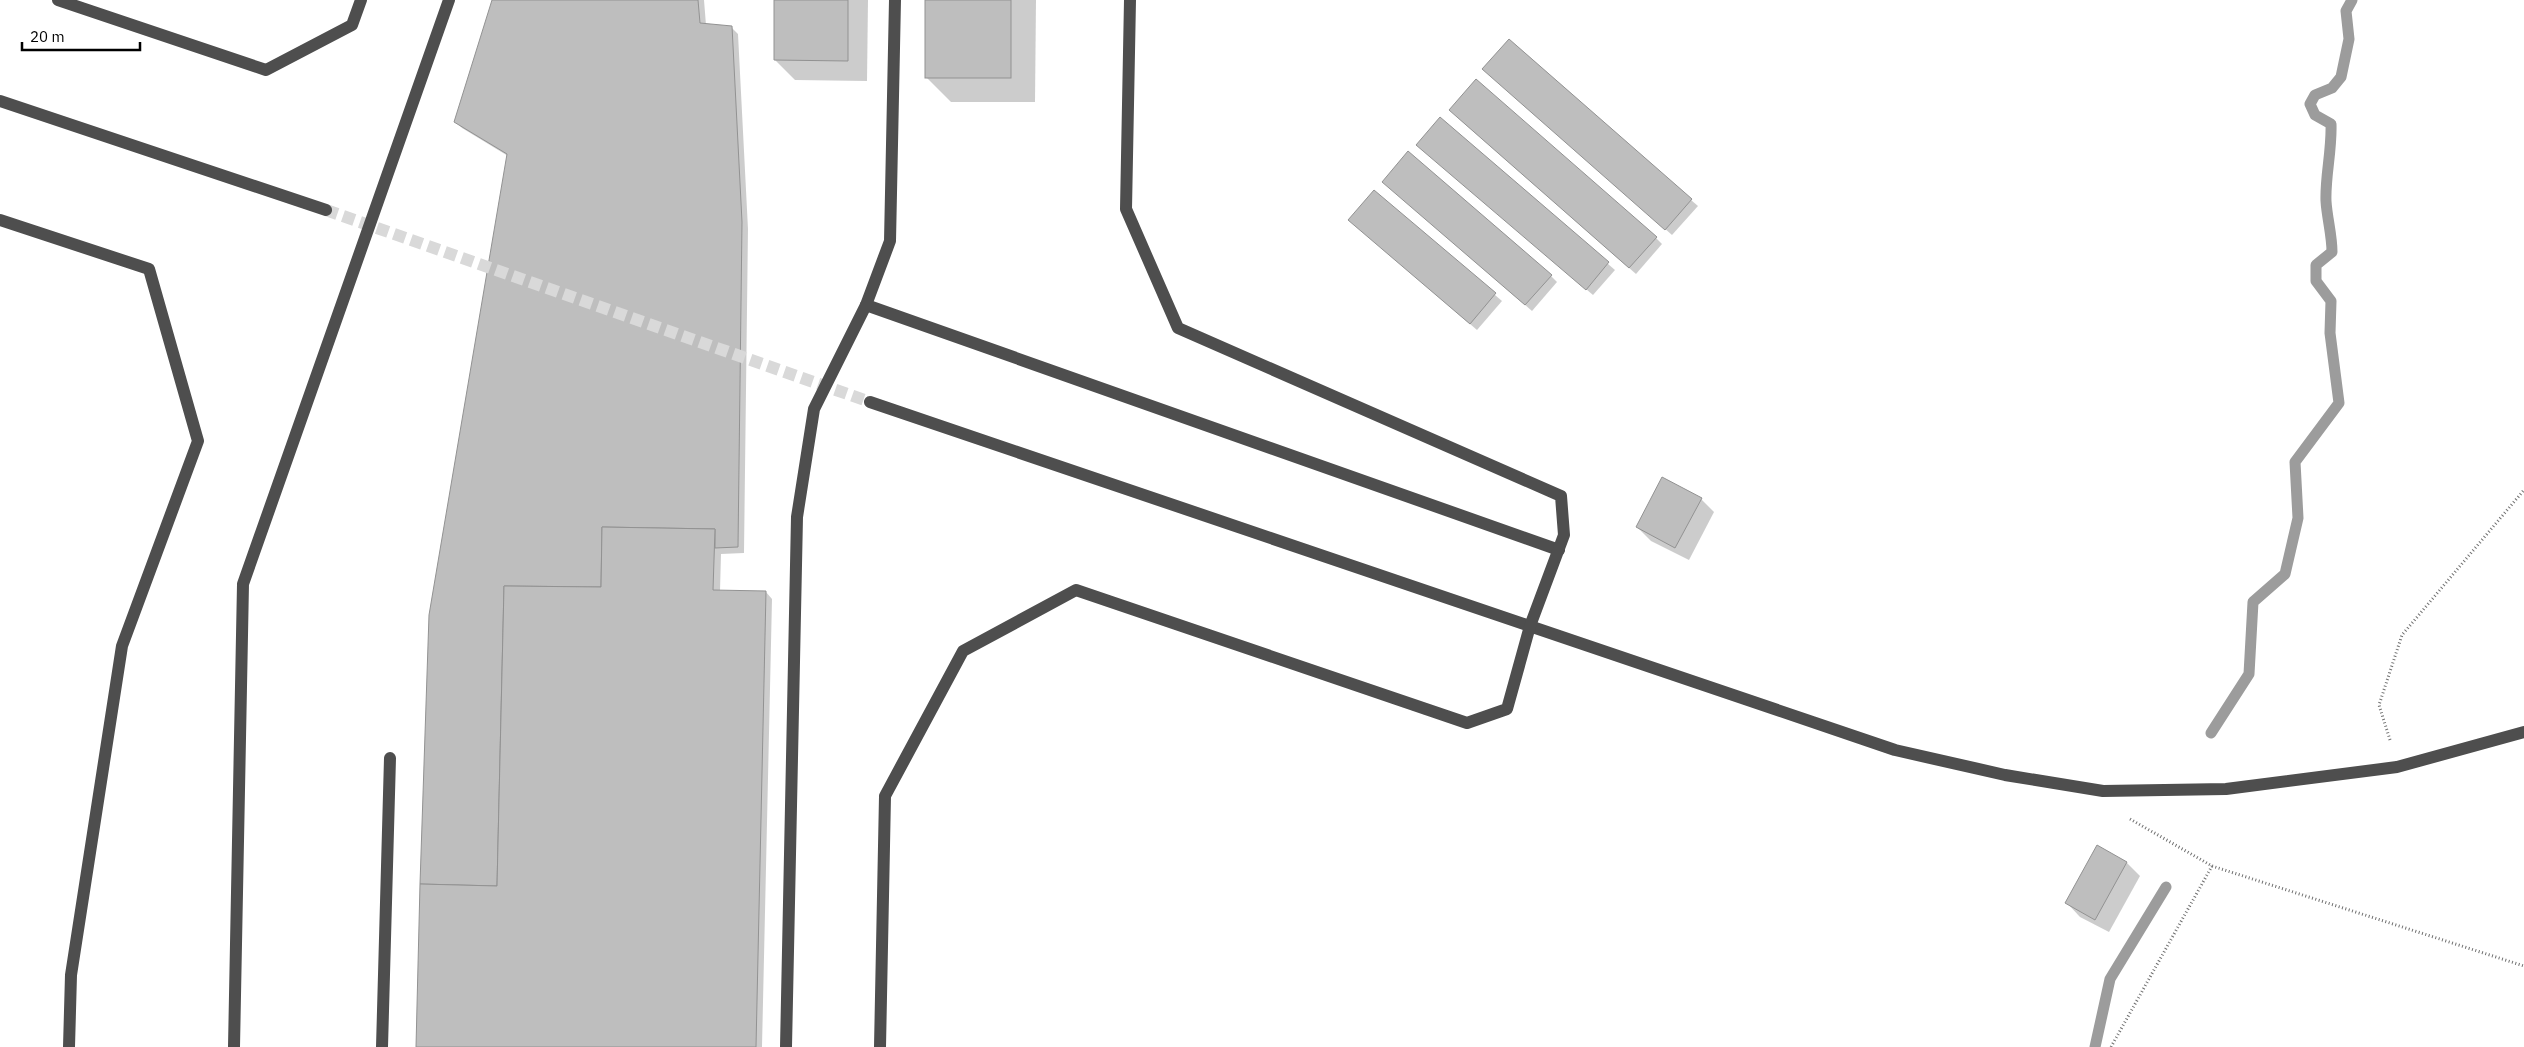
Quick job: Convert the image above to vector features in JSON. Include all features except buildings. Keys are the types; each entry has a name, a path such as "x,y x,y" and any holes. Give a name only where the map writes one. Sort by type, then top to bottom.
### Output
{"street":[{"path":"58,0 266,70 352,25 361,0"},
{"path":"234,1047 244,584 450,0"},
{"path":"786,1047 797,517 814,409 866,305 890,241 895,0"},
{"path":"880,1047 885,796 963,651 1076,590 1467,723 1507,708 1530,626 1564,535 1561,496 1178,328 1126,209 1130,0"},
{"path":"0,101 326,210"},
{"path":"0,220 149,269 198,441 122,646 71,975 69,1047"},
{"path":"866,305 1559,550"},
{"path":"870,402 1895,750 2005,775 2103,791 2226,789 2397,767 2524,732"},
{"path":"382,1047 390,758"}],"path":[{"path":"2397,767 2380,705 2402,635 2524,490"},
{"path":"2103,791 2126,816 2212,866 2524,966"},
{"path":"2110,1047 2212,866"}],"waterway":[{"path":"2211,733 2249,674 2253,602 2285,574 2298,518 2295,462 2339,403 2330,333 2331,301 2316,281 2316,265 2332,252 2326,201 2331,124 2315,115 2310,104 2315,95 2332,88 2341,77 2349,39 2346,11 2352,0"},
{"path":"2095,1047 2110,979 2166,887"}],"tunnel":[{"path":"326,210 870,402"}]}
